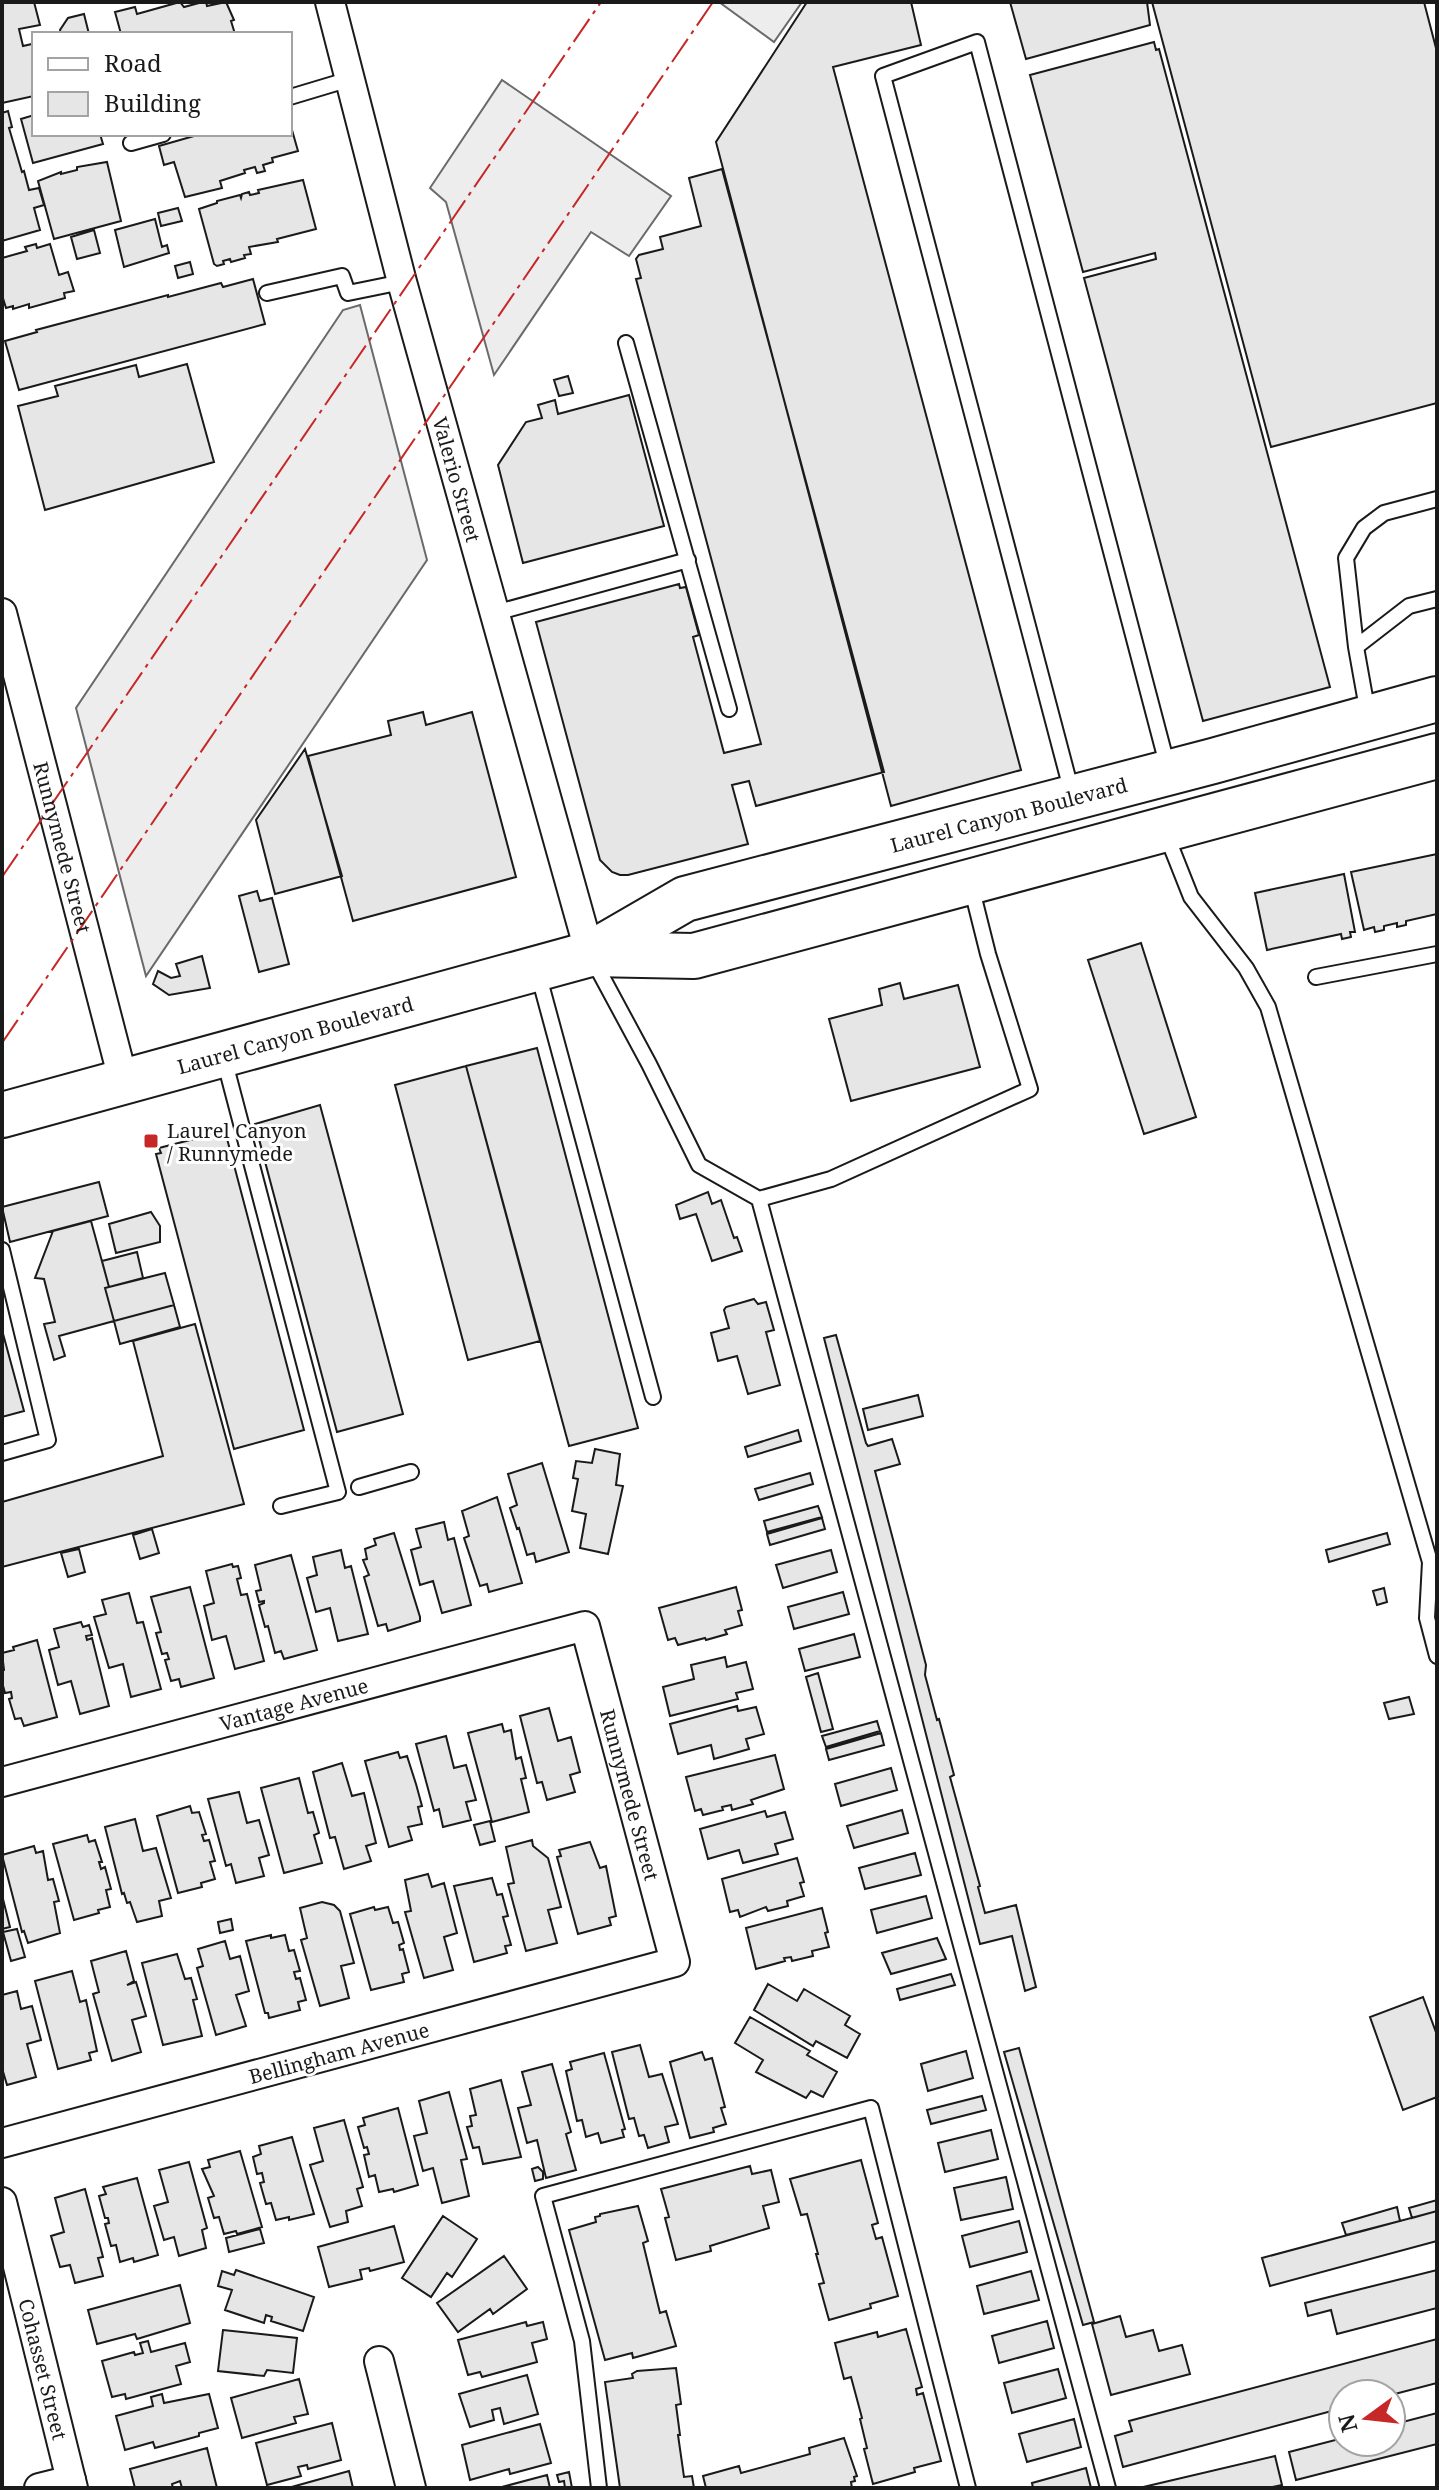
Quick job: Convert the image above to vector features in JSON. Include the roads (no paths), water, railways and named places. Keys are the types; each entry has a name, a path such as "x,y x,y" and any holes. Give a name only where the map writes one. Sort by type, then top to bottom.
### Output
{"main road":[{"name":"Laurel Canyon Boulevard","path":"2,1115 590,954 685,899 1437,699"},
{"path":"1368,718 1384,771"},
{"name":"Laurel Canyon Boulevard","path":"590,954 694,956 1437,756"}],"street":[{"name":"Valerio Street","path":"330,2 402,282 590,954"},
{"name":"Runnymede Street","path":"2,613 7,653 124,1083"},
{"name":"Runnymede Street","path":"585,1626 675,1962"},
{"name":"Vantage Avenue","path":"2,1782 585,1626"},
{"name":"Bellingham Avenue","path":"2,2143 675,1962"},
{"name":"Cohasset Street","path":"2,2202 72,2484"},
{"path":"379,2361 411,2488"},
{"path":"39,2488 72,2484"}],"lane":[{"path":"1073,798 883,76 977,42 1169,772"},
{"path":"292,96 350,79"},
{"path":"131,143 156,136"},
{"path":"267,293 342,276 348,293 402,282"},
{"path":"626,343 729,709"},
{"path":"1368,718 1346,558 1364,528 1384,513 1437,499"},
{"path":"495,613 688,560"},
{"path":"1356,647 1409,606 1437,599"},
{"path":"1164,830 1191,897 1246,968 1268,1007 1430,1562 1427,1618 1437,1656"},
{"path":"590,954 699,1165 759,1199 831,1179 1030,1089 988,954 970,882"},
{"path":"1316,977 1437,954"},
{"path":"537,969 653,1397"},
{"path":"223,1055 338,1492 281,1506"},
{"path":"759,1199 1108,2488"},
{"path":"2,1250 48,1440 2,1453"},
{"path":"359,1487 411,1472"},
{"path":"599,2488 582,2341 543,2196 871,2108 968,2488"}],"place":[{"name":"Laurel Canyon / Runnymede","path":"151,1141"}]}
